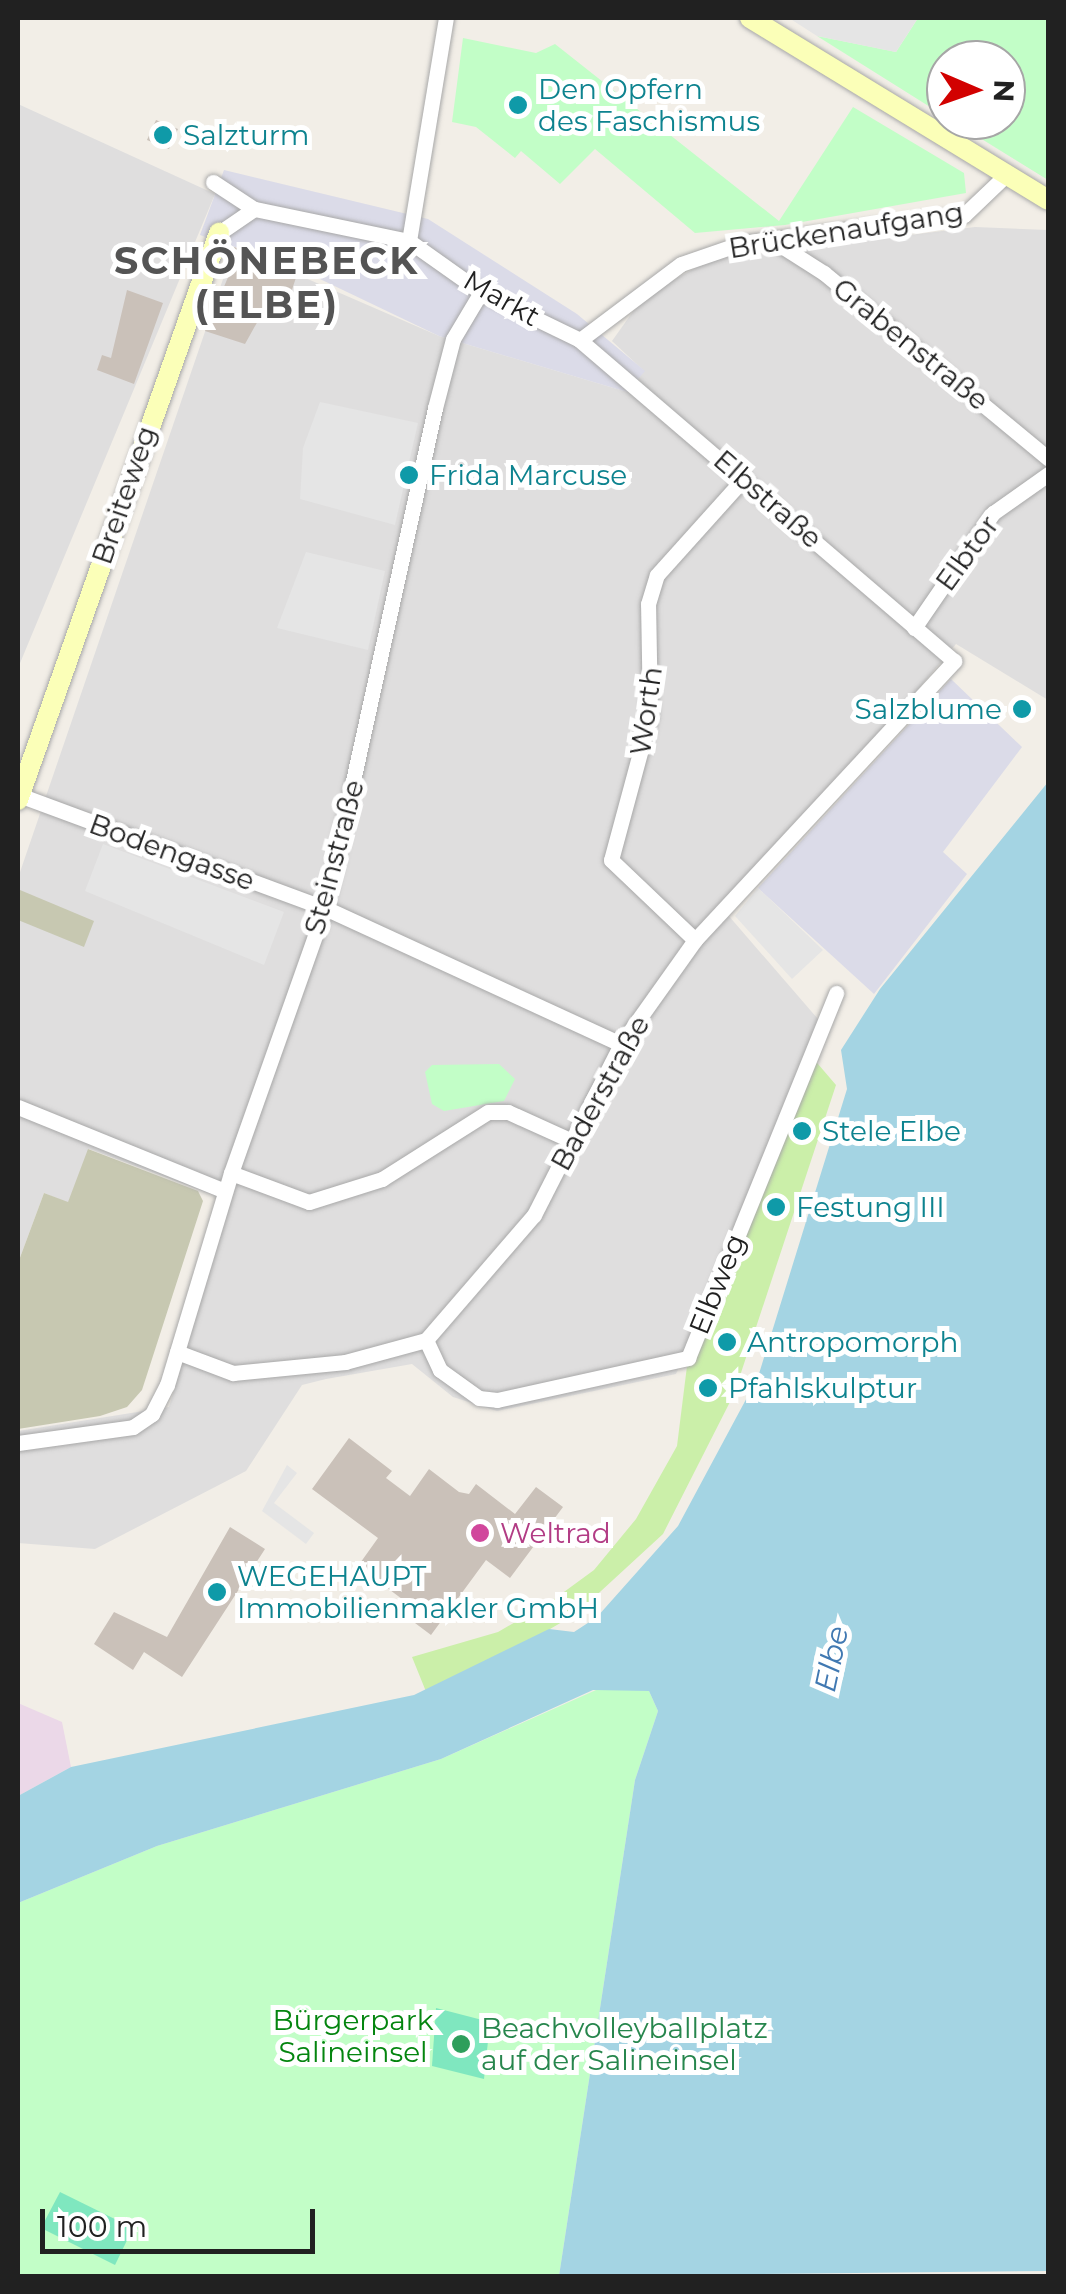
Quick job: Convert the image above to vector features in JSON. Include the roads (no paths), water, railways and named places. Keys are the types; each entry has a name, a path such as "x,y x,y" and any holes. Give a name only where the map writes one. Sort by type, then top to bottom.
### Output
{"street":[{"path":"409,241 446,18"},
{"path":"750,18 1048,200"},
{"name":"Brückenaufgang","path":"580,340 681,264 768,238 964,215 1004,176"},
{"path":"213,182 254,209"},
{"name":"Markt","path":"254,209 409,241 481,292 580,340"},
{"name":"Breiteweg","path":"18,797 219,234 254,209"},
{"name":"Grabenstraße","path":"768,238 824,273 1048,458"},
{"name":"Steinstraße","path":"18,1443 117,1432 152,1414 177,1352 231,1173 325,908 453,339 481,292"},
{"name":"Elbstraße","path":"580,340 954,661"},
{"name":"Elbtor","path":"914,628 993,513 1048,474"},
{"name":"Worth","path":"694,940 611,860 650,715 648,604 657,575 744,478"},
{"name":"Baderstraße","path":"426,1340 534,1216 621,1044 694,940 954,661"},
{"name":"Bodengasse","path":"18,797 325,908 621,1044"},
{"name":"Elbweg","path":"426,1340 440,1370 478,1398 497,1400 688,1358 836,993"},
{"path":"18,1108 225,1191"},
{"path":"231,1173 309,1202 382,1180 488,1112 508,1112 570,1140"},
{"path":"177,1352 233,1373 345,1362 426,1340"}],"water":[{"name":"Elbe","path":"1048,782 1048,2271 559,2276 635,1780 658,1711 649,1691 593,1690 441,1759 157,1846 18,1903 18,1796 71,1767 414,1695 549,1629 574,1632 597,1617 678,1526 758,1377 847,1089 841,1050 880,989"}],"place":[{"name":"Den Opfern des Faschismus","path":"518,105"},
{"name":"Salzturm","path":"163,135"},
{"name":"Frida Marcuse","path":"409,475"},
{"name":"Salzblume","path":"1022,709"},
{"name":"Stele Elbe","path":"802,1131"},
{"name":"Festung III","path":"776,1207"},
{"name":"Antropomorph","path":"727,1342"},
{"name":"Pfahlskulptur","path":"708,1388"},
{"name":"Weltrad","path":"480,1533"},
{"name":"WEGEHAUPT Immobilienmakler GmbH","path":"217,1592"},
{"name":"Beachvolleyballplatz auf der Salineinsel","path":"461,2044"}],"district":[{"name":"SCHÖNEBECK (ELBE)","path":"267,283"}],"park label":[{"name":"Bürgerpark Salineinsel","path":"353,2036"}]}
